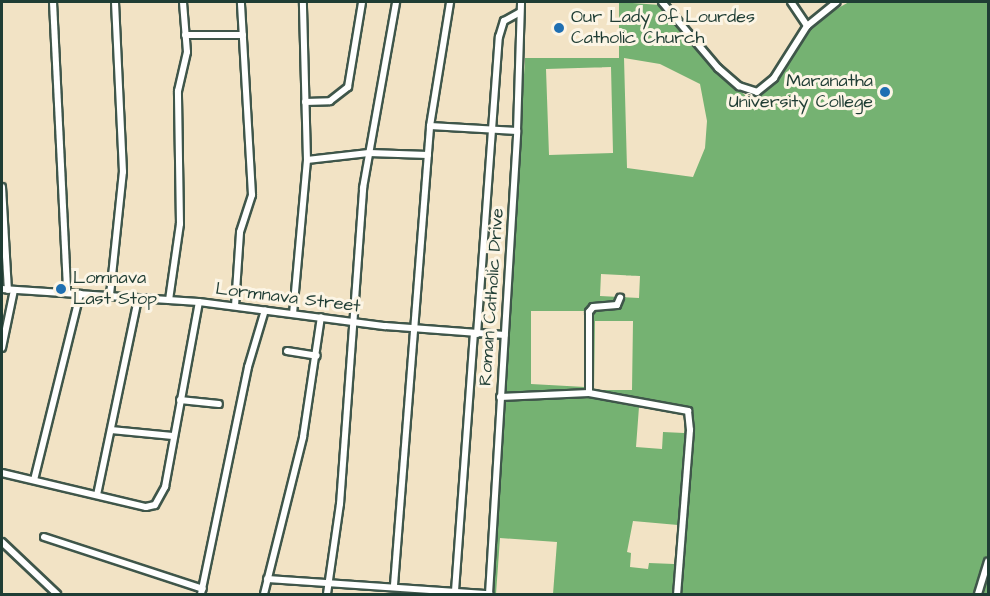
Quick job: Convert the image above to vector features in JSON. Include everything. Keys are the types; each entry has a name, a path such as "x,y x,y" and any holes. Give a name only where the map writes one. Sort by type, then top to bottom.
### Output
{"street":[{"path":"53,2 67,293"},
{"path":"110,296 123,172 115,2"},
{"path":"170,300 180,224 178,91 186,59 183,2"},
{"path":"235,306 240,232 252,195 241,2"},
{"path":"293,314 307,160 303,2"},
{"path":"305,102 330,101 348,87 362,2"},
{"path":"327,594 355,322 363,188 396,2"},
{"path":"394,585 416,329 430,126 450,2"},
{"name":"Roman Catholic Drive","path":"489,594 517,131 521,2"},
{"path":"666,2 718,69 751,91 767,86 807,26 837,2"},
{"path":"791,2 807,26"},
{"path":"455,591 501,26 520,12"},
{"path":"185,35 243,35"},
{"path":"430,126 517,131"},
{"path":"307,160 369,153 428,155"},
{"path":"2,187 8,290 2,348"},
{"name":"Lormnava Street","path":"8,290 199,302 416,329 504,335"},
{"path":"33,480 80,294"},
{"path":"97,495 138,298"},
{"path":"589,393 589,312 593,307 617,305 620,298"},
{"path":"2,473 146,507 155,505 165,488 199,302"},
{"path":"44,537 202,592 248,368 265,310"},
{"path":"264,594 303,437 321,318"},
{"path":"287,351 317,356"},
{"path":"500,397 589,393 678,406 690,415 677,594"},
{"path":"180,400 219,404"},
{"path":"111,430 173,436"},
{"path":"2,542 57,594"},
{"path":"978,594 988,561"},
{"path":"267,579 384,584 489,594"},
{"path":"382,594 384,584"}],"green space":[{"path":"619,2 660,5 714,68 754,103 815,21 849,2 988,2 987,594 553,594 557,542 500,538 496,594 493,594 525,58 619,58","holes":["624,58 660,64 700,84 707,121 705,148 693,177 627,168","611,67 613,153 549,155 546,69","601,274 640,276 639,298 600,296","531,311 585,311 585,387 531,384","595,321 633,321 632,390 594,390","639,407 686,411 684,433 663,432 662,449 636,447","633,521 678,525 674,564 649,563 648,569 630,567 631,553 627,552"]}],"place":[{"name":"Our Lady of Lourdes Catholic Church","path":"559,28"},
{"name":"Maranatha University College","path":"885,92"},
{"name":"Lomnava Last Stop","path":"61,289"}]}
